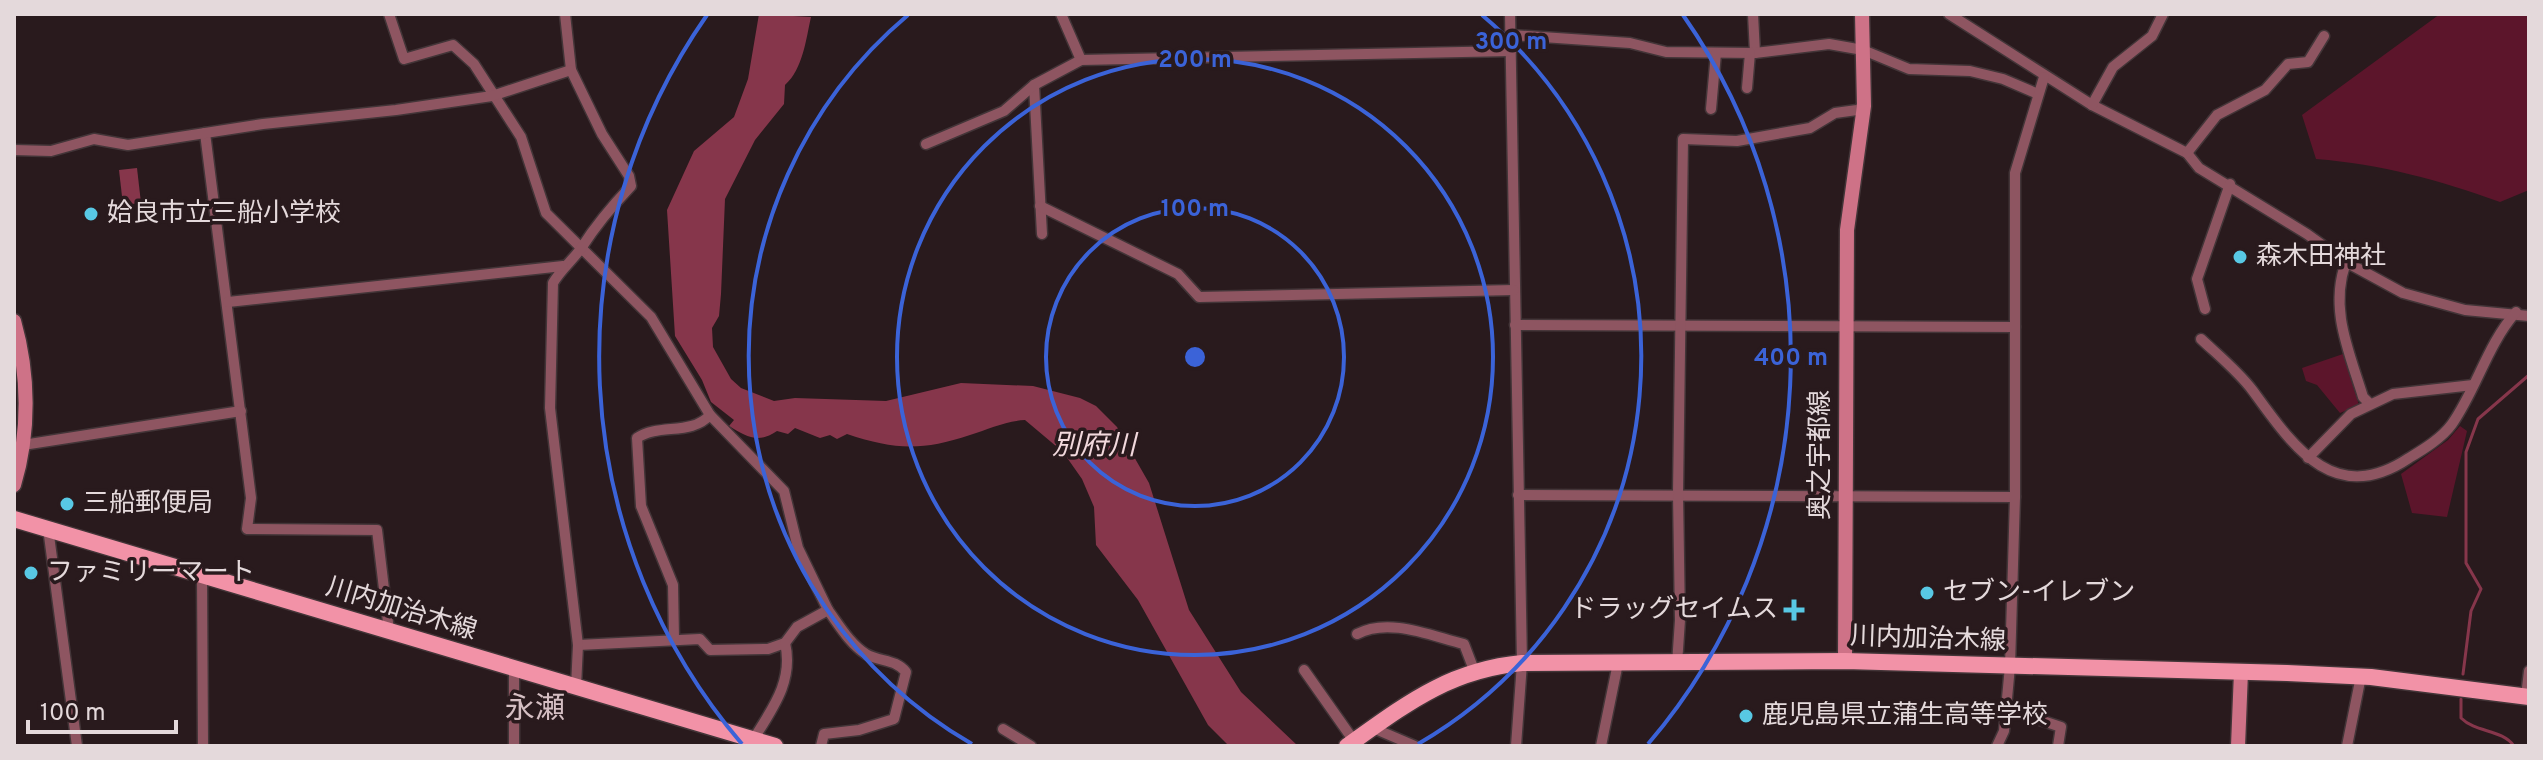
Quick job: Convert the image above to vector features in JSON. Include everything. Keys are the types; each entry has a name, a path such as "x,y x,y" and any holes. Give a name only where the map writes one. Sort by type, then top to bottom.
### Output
{"main road":[{"name":"川内加治木線","path":"14,519 764,744"},
{"name":"川内加治木線","path":"1351,744 1416,697 1474,670 1522,663 1845,661 2241,672 2361,676 2527,696"}],"street":[{"path":"389,14 404,59 453,45 474,64 521,137 546,213 651,317 710,415 784,491 798,548 828,610 851,641 868,655 900,664 906,672 894,719 859,730 824,734 821,746"},
{"path":"565,14 571,70 602,134 629,176 631,186 588,233 581,249 563,266 553,283 550,408 578,645 576,687"},
{"path":"1061,14 1081,60"},
{"path":"1510,14 1522,663 1516,746"},
{"path":"1747,88 1753,53 1753,14"},
{"path":"1862,14 1863,50"},
{"path":"1949,14 2044,77 2187,153 2199,168 2230,184 2346,262 2403,293 2465,310 2516,312 2529,316"},
{"path":"2092,105 2113,67 2152,36 2163,14"},
{"path":"1512,35 1630,43 1666,52 1753,53 1829,44 1863,50 1909,69 1970,71 2003,79 2038,94"},
{"path":"2187,153 2217,115 2265,90 2288,64 2308,62 2324,36"},
{"name":"奥之宇都線","path":"1845,661 1848,210 1864,106 1863,50"},
{"path":"926,144 1004,111 1034,85 1081,60 1511,51"},
{"path":"1711,109 1716,53"},
{"path":"14,150 51,151 94,139 128,145 492,96 571,70"},
{"path":"1997,746 2007,709 2010,666 2015,497 2015,173 2044,77"},
{"path":"1034,85 1042,234"},
{"path":"1677,664 1680,620 1678,494 1683,139 1737,141 1810,128 1835,113 1864,106"},
{"path":"205,133 251,498 247,529 377,530 389,631"},
{"path":"2205,309 2197,279 2230,184"},
{"path":"1040,206 1178,274 1199,297 1514,290"},
{"path":"2346,262 2340,280 2337,312 2363,397 2370,404"},
{"path":"228,302 563,266"},
{"path":"2201,339 2252,389 2270,418 2308,458 2322,468 2347,476 2392,470 2451,425 2501,329 2516,312"},
{"path":"14,321 27,418 14,485"},
{"path":"1515,325 1846,323 2015,327"},
{"path":"2308,458 2351,414 2370,404 2393,394 2473,385"},
{"path":"23,445 241,411"},
{"path":"674,638 673,585 641,506 637,438 645,433 701,425 710,415"},
{"path":"1518,495 2015,497"},
{"path":"48,528 77,746"},
{"path":"202,575 203,746"},
{"path":"578,645 674,638 700,639 710,650 768,649 785,643 797,627 828,610"},
{"path":"1357,634 1372,626 1404,629 1464,644 1474,670"},
{"path":"764,744 789,662 785,643"},
{"path":"1601,746 1618,663"},
{"path":"514,669 514,746"},
{"path":"1304,670 1351,744"},
{"path":"2527,696 2529,671"},
{"path":"2238,746 2241,672"},
{"path":"2347,746 2361,676"},
{"path":"2007,709 2061,727 2058,746"},
{"path":"1373,728 1408,745"},
{"path":"1003,729 1031,746"}],"shaded area":[{"path":"2440,14 2529,14 2529,190 2500,202 2410,174 2316,159 2302,115"},
{"path":"2343,354 2359,405 2340,413 2317,385 2306,381 2302,368"},
{"path":"2460,426 2467,431 2447,517 2412,513 2401,474 2448,440"}],"water":[{"name":"別府川","path":"759,14 811,17 800,62 785,85 784,104 755,140 725,199 719,316 712,328 713,347 731,379 741,388 774,401 795,398 886,401 961,383 1033,386 1080,398 1096,406 1117,427 1149,483 1189,610 1241,692 1298,746 1229,746 1208,725 1138,600 1096,545 1094,507 1082,479 1063,452 1025,420 937,444 894,446 847,434 837,439 830,435 820,438 795,428 788,434 777,431 758,438 747,436 729,426 734,420 711,402 702,380 675,336 667,210 694,151 734,117 748,79"},
{"path":"137,168 141,203 123,205 119,170"}],"waterway":[{"path":"2463,674 2471,611 2481,589 2466,563 2466,452 2478,419 2529,375"},
{"path":"2461,699 2461,718 2503,737 2514,746"}],"place":[{"name":"姶良市立三船小学校","path":"91,214"},
{"name":"森木田神社","path":"2240,257"},
{"name":"三船郵便局","path":"67,504"},
{"name":"ファミリーマート","path":"31,573"},
{"name":"セブン-イレブン","path":"1927,593"},
{"name":"ドラッグセイムス","path":"1794,610"},
{"name":"鹿児島県立蒲生高等学校","path":"1746,716"}],"district":[{"name":"永瀬","path":"535,710"}]}
